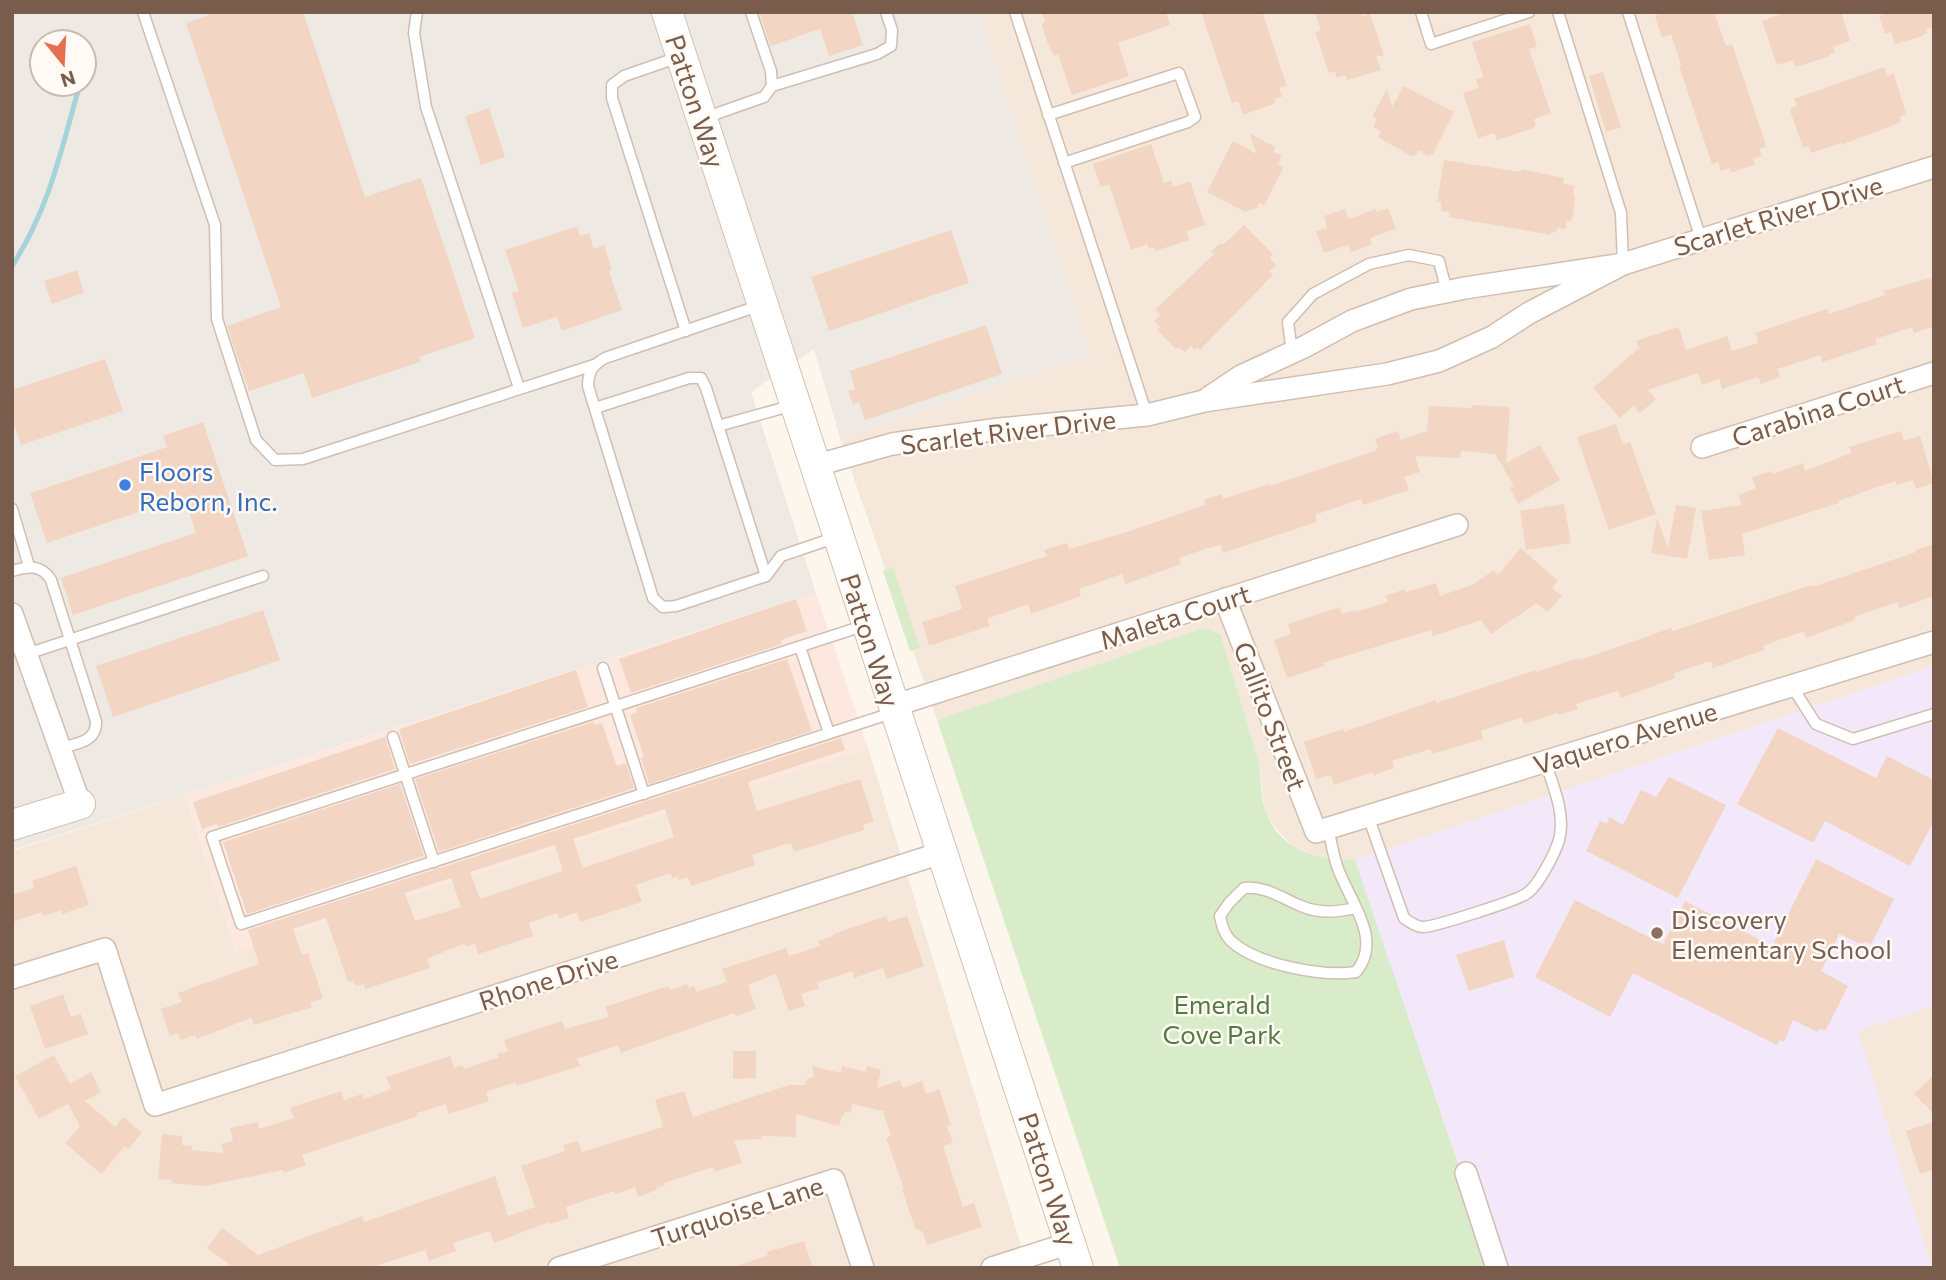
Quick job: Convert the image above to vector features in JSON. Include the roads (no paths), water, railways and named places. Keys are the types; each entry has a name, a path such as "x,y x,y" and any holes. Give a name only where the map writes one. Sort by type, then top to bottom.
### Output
{"street":[{"name":"Patton Way","path":"667,12 1074,1255"},
{"name":"Scarlet River Drive","path":"1204,401 1241,376 1352,321 1411,299 1623,264 1934,167"},
{"name":"Scarlet River Drive","path":"814,466 892,444 999,429 1147,415 1204,401 1387,374 1439,361 1492,337 1529,313 1623,264"},
{"name":"Carabina Court","path":"1702,447 1934,373"},
{"name":"Maleta Court","path":"894,709 1457,525"},
{"name":"Gallito Street","path":"1225,600 1322,830"},
{"path":"12,614 80,804 12,825"},
{"name":"Vaquero Avenue","path":"1322,830 1934,642"},
{"name":"Rhone Drive","path":"12,978 105,949 155,1105 941,853"},
{"path":"1466,1173 1497,1268"},
{"name":"Turquoise Lane","path":"559,1268 834,1180 863,1268"},
{"path":"992,1268 1074,1255"}],"lane":[{"path":"143,12 215,225 216,319 256,440 275,460 303,459 594,365 605,358 762,305"},
{"path":"417,12 414,33 426,107 519,388"},
{"path":"751,12 771,71 772,86"},
{"path":"701,119 764,97 772,86 877,54 891,46 892,30 886,12"},
{"path":"1015,12 1147,415"},
{"path":"1421,12 1431,44 1529,12"},
{"path":"1558,12 1621,213 1623,264"},
{"path":"1630,13 1701,239"},
{"path":"681,56 624,76 612,85 612,98 686,331"},
{"path":"1048,114 1179,73 1195,117 1188,122 1064,163"},
{"path":"1292,353 1288,322 1314,293 1368,264 1409,254 1439,261 1447,292"},
{"path":"594,365 588,375 588,386 653,598 663,607 676,606 766,576 781,556 837,537"},
{"path":"595,408 689,378 701,378 766,576"},
{"path":"718,426 794,405"},
{"path":"12,509 29,566"},
{"path":"12,571 29,566 40,569 51,580 97,727 95,733 85,741 60,748"},
{"path":"27,654 263,576"},
{"path":"866,625 212,837 241,925 829,733 894,709"},
{"path":"800,647 829,733"},
{"path":"603,668 644,794"},
{"path":"1791,685 1816,724 1853,739 1934,714"},
{"path":"393,737 434,862"},
{"path":"1368,816 1404,918 1423,927 1444,922 1526,894 1536,884 1559,840 1560,827 1559,805 1545,761"},
{"path":"1322,830 1356,908 1367,937 1368,951 1365,962 1356,972 1339,974 1283,966 1245,950 1230,940 1222,928 1220,916 1244,888 1270,890 1304,907 1332,913 1356,908"}],"waterway":[{"path":"12,266 45,200 76,98"}],"place":[{"name":"Floors Reborn, Inc.","path":"125,485"},
{"name":"Discovery Elementary School","path":"1657,933"}],"park label":[{"name":"Emerald Cove Park","path":"1222,1018"}]}
